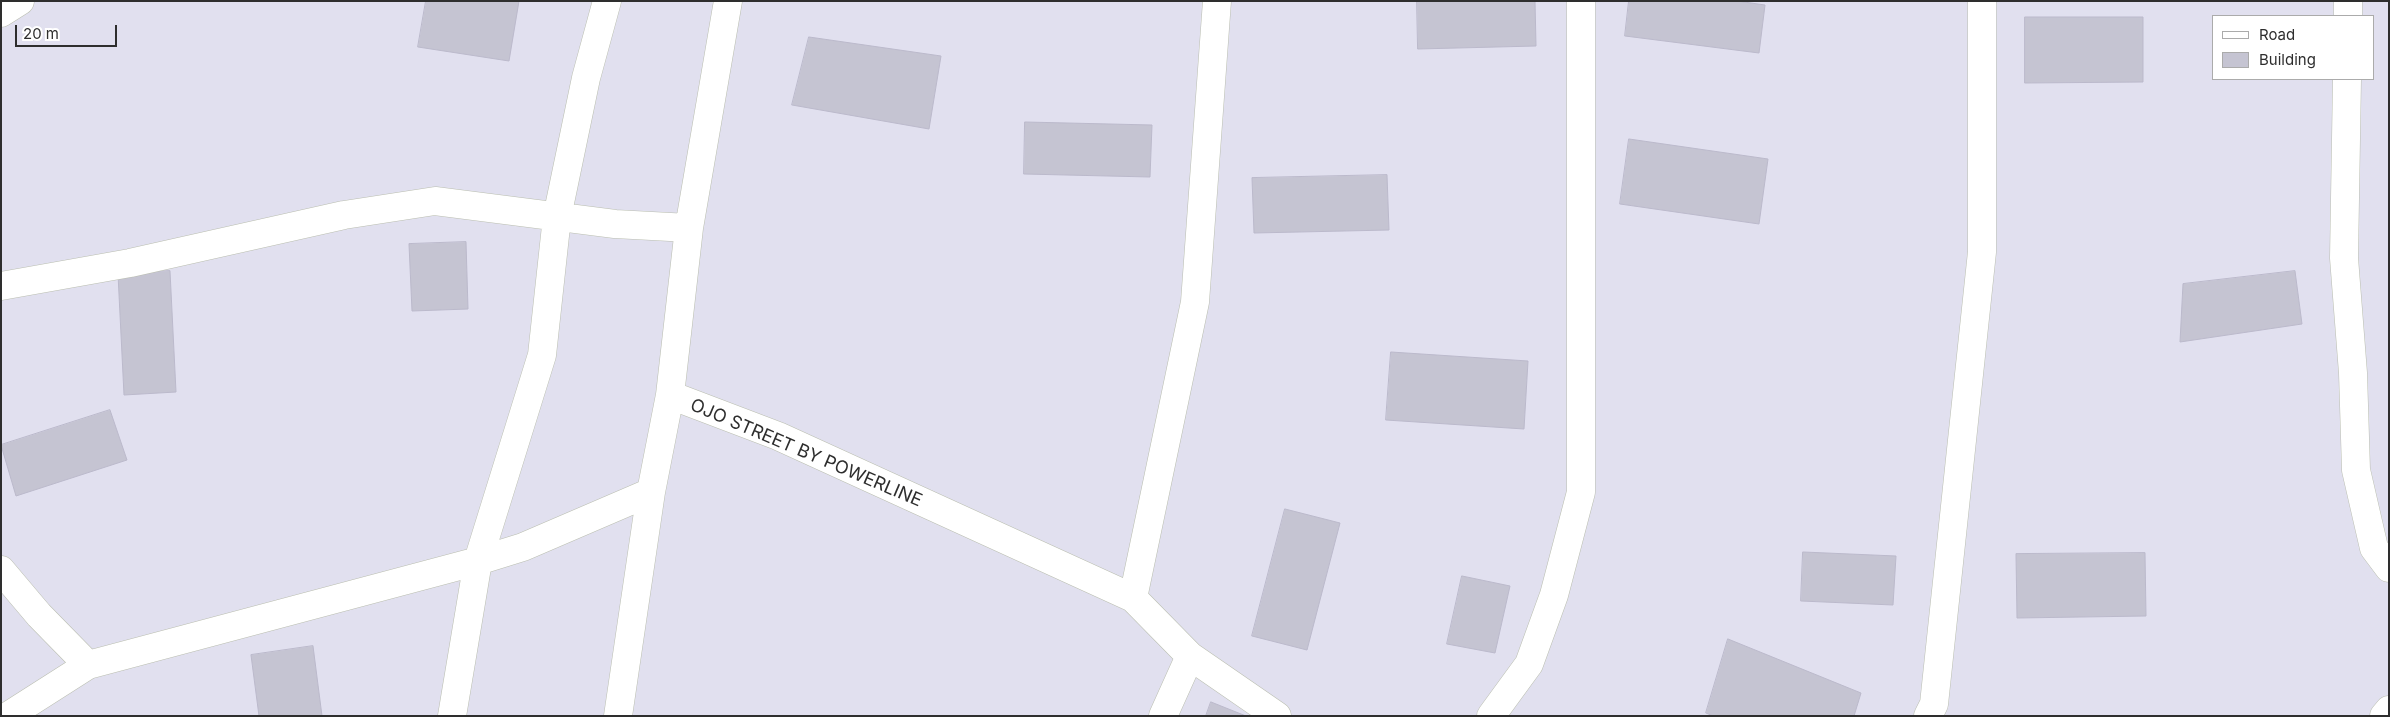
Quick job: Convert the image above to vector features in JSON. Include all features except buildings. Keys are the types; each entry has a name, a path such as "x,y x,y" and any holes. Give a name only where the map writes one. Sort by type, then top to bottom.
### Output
{"street":[{"path":"1,12 20,1"},
{"path":"452,716 478,561 542,355 557,217 586,78 607,1"},
{"name":"OJO STREET BY POWERLINE","path":"728,1 689,228 670,395 778,436 1133,598 1190,656 1277,716"},
{"path":"1133,598 1195,302 1217,1"},
{"path":"1491,716 1529,664 1554,595 1581,492 1581,1"},
{"path":"1928,716 1934,704 1982,252 1982,1"},
{"path":"2348,1 2348,15"},
{"path":"2347,80 2344,258 2353,373 2356,470 2374,548 2389,568"},
{"path":"1,286 130,263 344,214 435,201 615,224 689,228"},
{"path":"618,716 651,492 670,395"},
{"path":"8,716 88,665 478,561 523,547 651,492"},
{"path":"1,570 39,615 88,665"},
{"path":"1163,716 1190,656"},
{"path":"2384,716 2389,710"}]}
